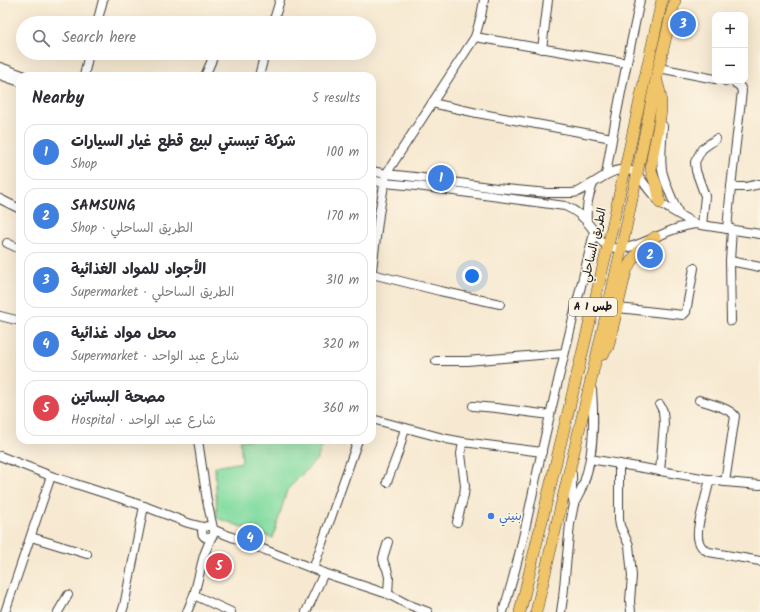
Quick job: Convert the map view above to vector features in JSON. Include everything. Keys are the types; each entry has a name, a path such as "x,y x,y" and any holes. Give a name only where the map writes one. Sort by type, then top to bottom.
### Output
{"highway":[{"name":"الطريق الساحلي","path":"520,612 608,246 662,0"},
{"name":"A 1 طس","path":"536,612 622,249 656,80 674,0"},
{"path":"656,80 661,95 661,112 651,168 660,203"},
{"path":"597,357 602,355 608,347 626,271 634,255 655,237"}],"street":[{"path":"99,16 103,0"},
{"path":"275,16 280,0"},
{"path":"376,213 386,174 475,37 484,0"},
{"path":"542,48 548,0"},
{"path":"606,175 640,0"},
{"path":"475,37 627,63"},
{"path":"85,72 87,60"},
{"path":"208,72 212,60"},
{"path":"260,72 262,60"},
{"path":"0,67 16,73"},
{"path":"659,68 712,78"},
{"path":"0,75 16,81"},
{"path":"731,321 731,187 742,91 737,84"},
{"path":"432,103 477,113 612,138"},
{"path":"661,112 663,128 661,153 662,170 679,214"},
{"path":"699,224 705,196 696,172 695,162 702,149 716,139"},
{"path":"376,172 496,188 548,193 572,193 578,192 606,175 625,169 638,175 660,203 699,224 760,234"},
{"path":"376,181 565,206 581,215 600,240 608,246 614,248 629,248 679,228 699,224"},
{"path":"586,222 586,205 592,184"},
{"path":"731,187 746,187 760,184"},
{"path":"0,199 16,207"},
{"path":"503,612 512,587 564,353 594,232"},
{"path":"7,243 16,247"},
{"path":"730,261 760,267"},
{"path":"618,308 683,315 686,312 694,268"},
{"path":"376,275 500,304"},
{"path":"0,316 16,320"},
{"path":"436,361 564,353"},
{"path":"560,612 563,598 570,524 574,504 581,490 590,459 592,425 591,383"},
{"path":"699,400 729,410 734,413 735,416 725,482"},
{"path":"660,404 663,411 664,424 660,471"},
{"path":"473,406 550,415"},
{"path":"376,420 447,439 542,452"},
{"path":"388,482 405,428"},
{"path":"457,522 465,486 461,454 463,442"},
{"path":"187,612 194,595 208,532 208,501 199,444"},
{"path":"313,569 357,444"},
{"path":"0,456 51,476 144,506 208,532 228,535 313,569 388,594 406,608 428,612"},
{"path":"590,459 725,482 760,485"},
{"path":"571,460 572,496 574,504"},
{"path":"619,464 619,519 620,526 629,545 632,576 630,601 631,612"},
{"path":"5,612 51,476"},
{"path":"710,479 699,523 699,543 704,550 709,552 760,561"},
{"path":"122,612 144,506"},
{"path":"31,537 87,554"},
{"path":"388,542 383,558 389,578 388,594"},
{"path":"306,612 324,573"},
{"path":"58,612 68,595"},
{"path":"194,595 231,612"}],"green space":[{"path":"240,444 323,444 317,459 287,490 273,538 217,518 215,467 242,462"}],"place":[{"name":"الأجواد للمواد الغذائية","path":"683,24"},
{"name":"شركة تيبستي لبيع قطع غيار السيارات","path":"441,178"},
{"name":"SAMSUNG","path":"650,255"},
{"name":"بنيني","path":"491,516"},
{"name":"محل مواد غذائية","path":"250,538"},
{"name":"مصحة البساتين","path":"219,566"}]}
